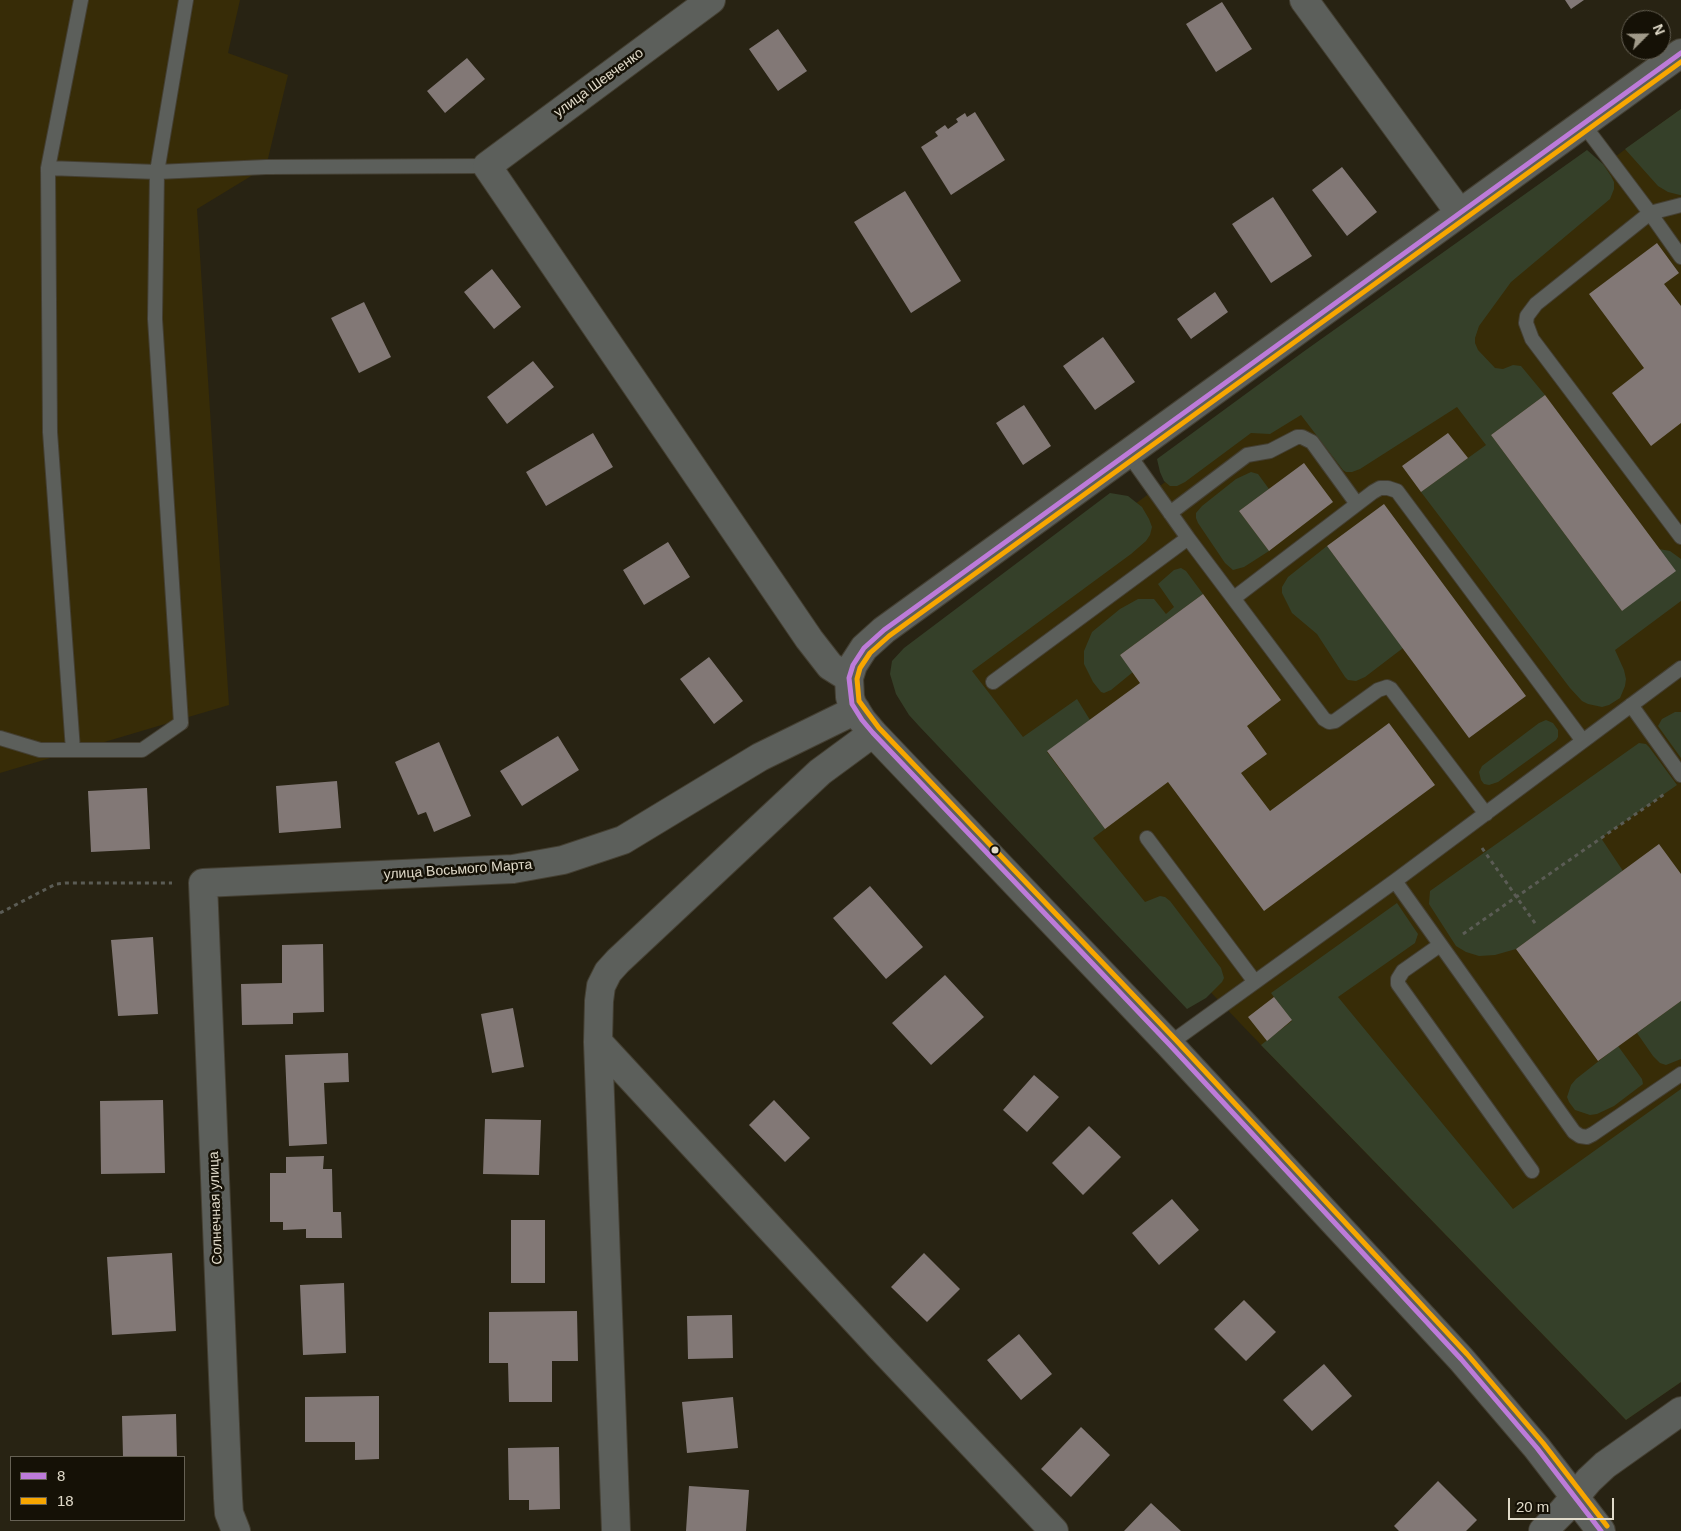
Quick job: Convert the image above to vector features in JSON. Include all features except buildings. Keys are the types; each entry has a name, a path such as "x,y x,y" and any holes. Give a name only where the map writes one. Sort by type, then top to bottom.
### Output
{"street":[{"name":"улица Шевченко","path":"487,166 711,0"},
{"path":"1304,0 1459,212"},
{"path":"1601,1531 1513,1418 1461,1359 1169,1044 873,733 856,710 850,697 849,678 853,666 864,648 884,630 1127,452 1681,53"},
{"path":"487,166 809,639 830,666 849,678"},
{"name":"улица Восьмого Марта","path":"203,883 513,869 563,860 623,840 760,757 856,710"},
{"path":"616,1531 598,1042 601,986 608,972 618,961 820,772 873,733"},
{"name":"Солнечная улица","path":"203,883 228,1498 229,1513 236,1531"},
{"path":"598,1042 881,1348 1054,1531"},
{"path":"1543,1531 1605,1465 1681,1411"}],"lane":[{"path":"73,750 50,432 48,168 81,0"},
{"path":"0,738 40,750 142,750 181,723 155,319 157,172 186,0"},
{"path":"1583,124 1681,257"},
{"path":"48,168 157,172 266,167 487,166"},
{"path":"1681,205 1650,213 1536,304 1527,316 1526,323 1532,340 1681,537"},
{"path":"1170,513 1247,456 1270,451 1296,437 1302,437 1312,442 1357,504"},
{"path":"1127,452 1188,538 1324,719 1329,722 1335,720 1378,690 1388,687 1486,814"},
{"path":"1234,598 1380,488 1397,491 1583,741"},
{"path":"993,682 1188,538"},
{"path":"1169,1044 1395,881 1681,668"},
{"path":"1631,705 1681,775"},
{"path":"1147,838 1254,982"},
{"path":"1395,881 1574,1132 1580,1136 1587,1137 1593,1134 1681,1074"},
{"path":"1441,947 1403,971 1398,978 1398,984 1532,1171"}],"path":[{"path":"1441,947 1670,790"},
{"path":"1479,843 1537,926"},
{"path":"0,913 48,888 66,883 203,883"}],"shaded area":[{"path":"0,0 240,0 228,53 288,75 266,167 197,209 229,705 0,773"},
{"path":"1681,109 1681,1382 1626,1420 1261,1045 904,671"}],"green space":[{"path":"1681,109 1680,195 1668,192 1658,186 1625,149"},
{"path":"1587,150 1603,164 1614,182 1614,189 1610,199 1511,282 1479,326 1475,343 1478,350 1495,368 1503,369 1513,365 1521,366 1545,395 1491,435 1622,611 1659,549 1670,551 1681,559 1681,601 1615,650 1624,670 1625,686 1620,698 1602,707 1582,701 1570,688 1421,492 1486,445 1457,407 1360,469 1352,472 1343,470 1301,415 1270,434 1251,433 1177,486 1170,486 1164,481 1157,459 1303,352"},
{"path":"1251,472 1258,474 1269,489 1239,511 1269,551 1244,567 1233,570 1225,563 1198,523 1196,513 1236,479"},
{"path":"1110,493 1128,496 1142,507 1152,527 1146,541 972,671 1023,737 1077,699 1090,720 1047,752 1105,829 1093,838 1145,902 1160,896 1170,901 1221,968 1224,978 1222,982 1206,998 1187,1009 909,715 896,694 890,674 892,661 904,648"},
{"path":"1327,546 1403,648 1365,677 1356,681 1348,680 1345,677 1317,634 1292,613 1282,593 1282,587 1288,577"},
{"path":"1181,568 1186,571 1203,594 1120,655 1133,672 1111,690 1104,693 1101,692 1093,682 1084,664 1084,651 1092,632 1120,609 1138,599 1154,599 1166,614 1174,607 1158,584 1174,570"},
{"path":"1675,712 1681,712 1681,758 1658,726 1662,719"},
{"path":"1546,720 1553,723 1558,730 1556,740 1498,782 1489,785 1484,784 1479,772 1482,766 1539,723"},
{"path":"1639,743 1646,744 1649,747 1677,785 1601,838 1623,871 1516,949 1495,955 1479,956 1466,952 1456,946 1429,904 1430,891"},
{"path":"1397,903 1418,934 1415,943 1338,997 1513,1209 1681,1089 1681,1382 1626,1420 1261,1045 1292,1021 1271,993"},
{"path":"1681,1001 1681,1059 1666,1065 1660,1063 1653,1056 1637,1033"},
{"path":"1618,1046 1642,1079 1643,1084 1614,1106 1597,1114 1590,1115 1575,1110 1567,1097 1571,1085"}],"transit line":[{"name":"8","path":"1601,1531 1537,1448 1461,1359 1169,1044 873,733 852,704 849,678 853,665 864,648 884,630 1681,53"},
{"name":"18","path":"1607,1526 1543,1443 1467,1354 1175,1039 879,728 859,701 857,679 860,668 870,653 889,636 1681,62"}]}
